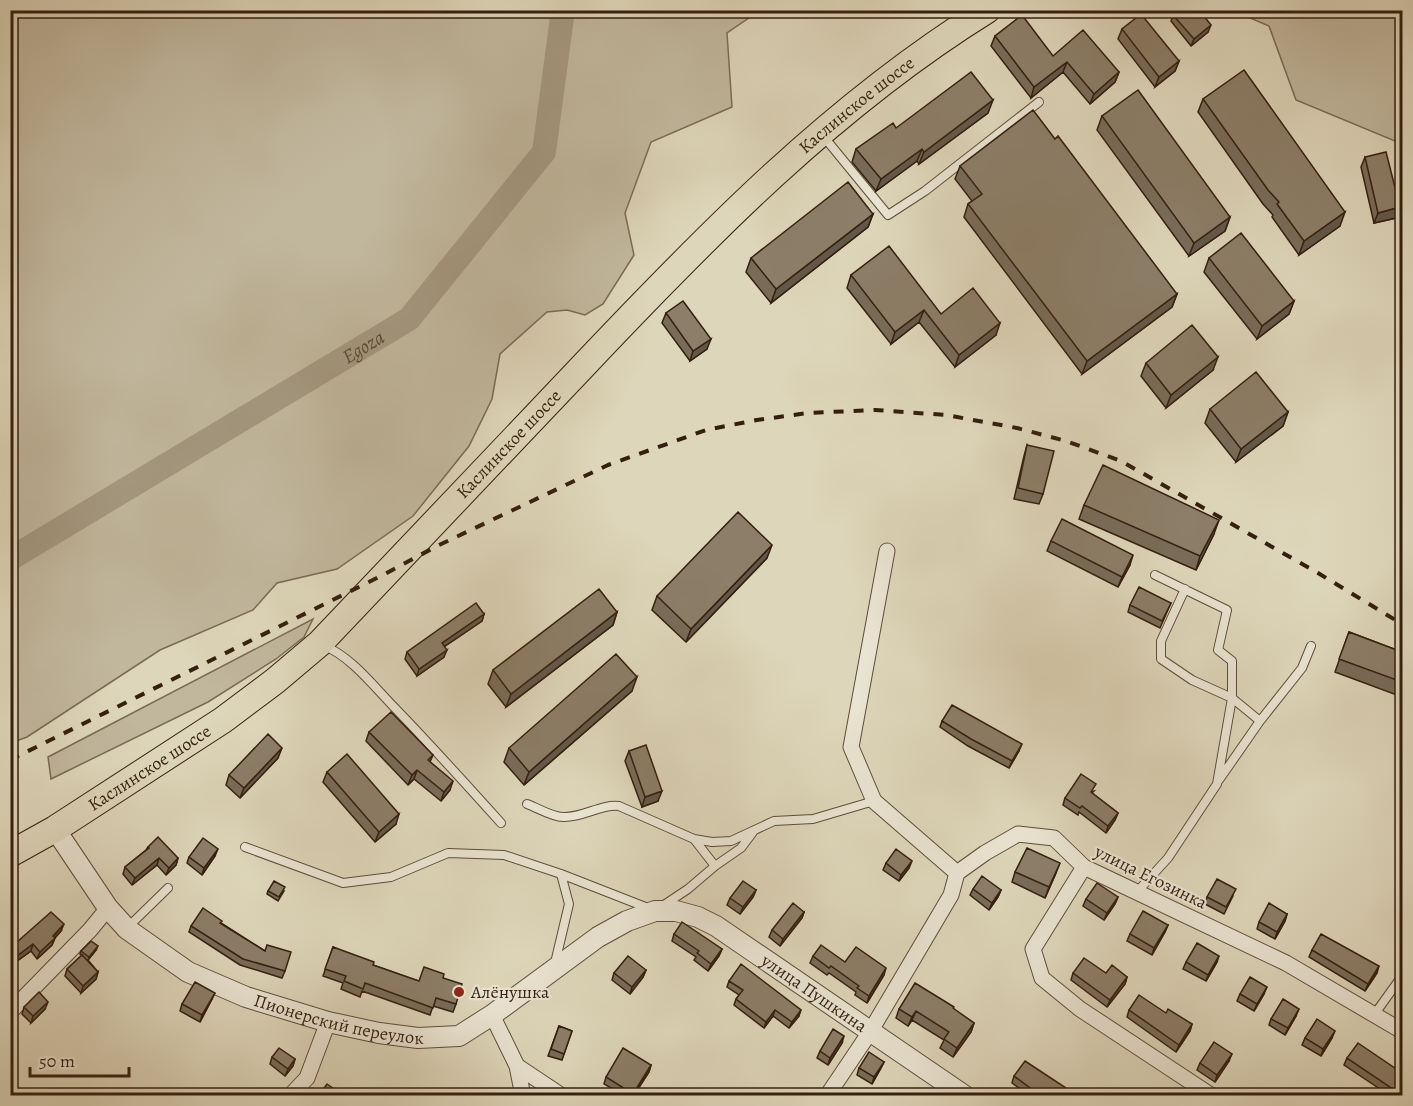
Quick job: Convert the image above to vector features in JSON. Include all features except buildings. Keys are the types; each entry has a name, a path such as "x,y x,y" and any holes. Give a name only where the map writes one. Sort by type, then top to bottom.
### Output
{"main road":[{"name":"Каслинское шоссе","path":"10,854 56,829 223,720 320,643 656,290 739,207 821,132 973,15"}],"street":[{"path":"827,1095 870,1032 951,895 957,873 874,801 851,747 887,551"},
{"name":"Пионерский переулок","path":"56,829 108,908 127,929 188,972 246,997 328,1022 418,1038 459,1036 492,1016 598,937 627,921 655,911"},
{"name":"улица Егозинка","path":"957,873 985,852 1018,834 1054,838 1084,867 1286,963 1402,1031"},
{"path":"1084,867 1033,949 1042,978 1080,1009 1212,1095"},
{"path":"10,1012 90,930 108,908"},
{"name":"улица Пушкина","path":"655,911 676,910 717,926 965,1095"},
{"path":"492,1016 517,1066 523,1095"},
{"path":"298,1095 307,1078 328,1022"},
{"path":"517,1066 562,1095"},
{"path":"290,1095 307,1078"}],"lane":[{"path":"821,132 888,215 925,191 1039,102"},
{"path":"1155,575 1227,610 1218,650 1232,661 1232,698 1217,784"},
{"path":"1185,589 1161,641 1161,659 1192,680 1232,698 1260,722"},
{"path":"320,643 337,651 363,675 433,747 501,823"},
{"path":"1137,892 1168,858 1260,722 1302,668 1311,646"},
{"path":"527,804 562,818 591,813 609,805 619,806 694,839 712,842 731,841 774,821 813,819 874,801"},
{"path":"245,847 343,883 391,877 448,853 504,855 561,874 655,911 741,848 755,830"},
{"path":"694,839 715,866"},
{"path":"553,971 569,904 561,874"},
{"path":"127,929 168,888"},
{"path":"1374,1015 1402,976"}],"shaded area":[{"path":"10,11 759,11 727,33 732,107 651,142 625,213 634,255 603,304 585,315 567,310 547,312 500,354 492,399 469,446 413,516 337,569 277,583 253,610 160,650 27,737 11,743"},
{"path":"1234,11 1402,11 1402,144 1296,100 1269,26"},
{"path":"313,619 304,637 276,659 208,702 51,779 48,757"}],"waterway":[{"name":"Egoza","path":"10,559 409,319 544,152 563,10"}],"railway":[{"path":"10,760 437,546 608,465 706,430 808,413 875,410 946,415 1017,428 1066,441 1121,461 1318,573 1402,624"}],"place":[{"name":"Алёнушка","path":"459,992"}]}
